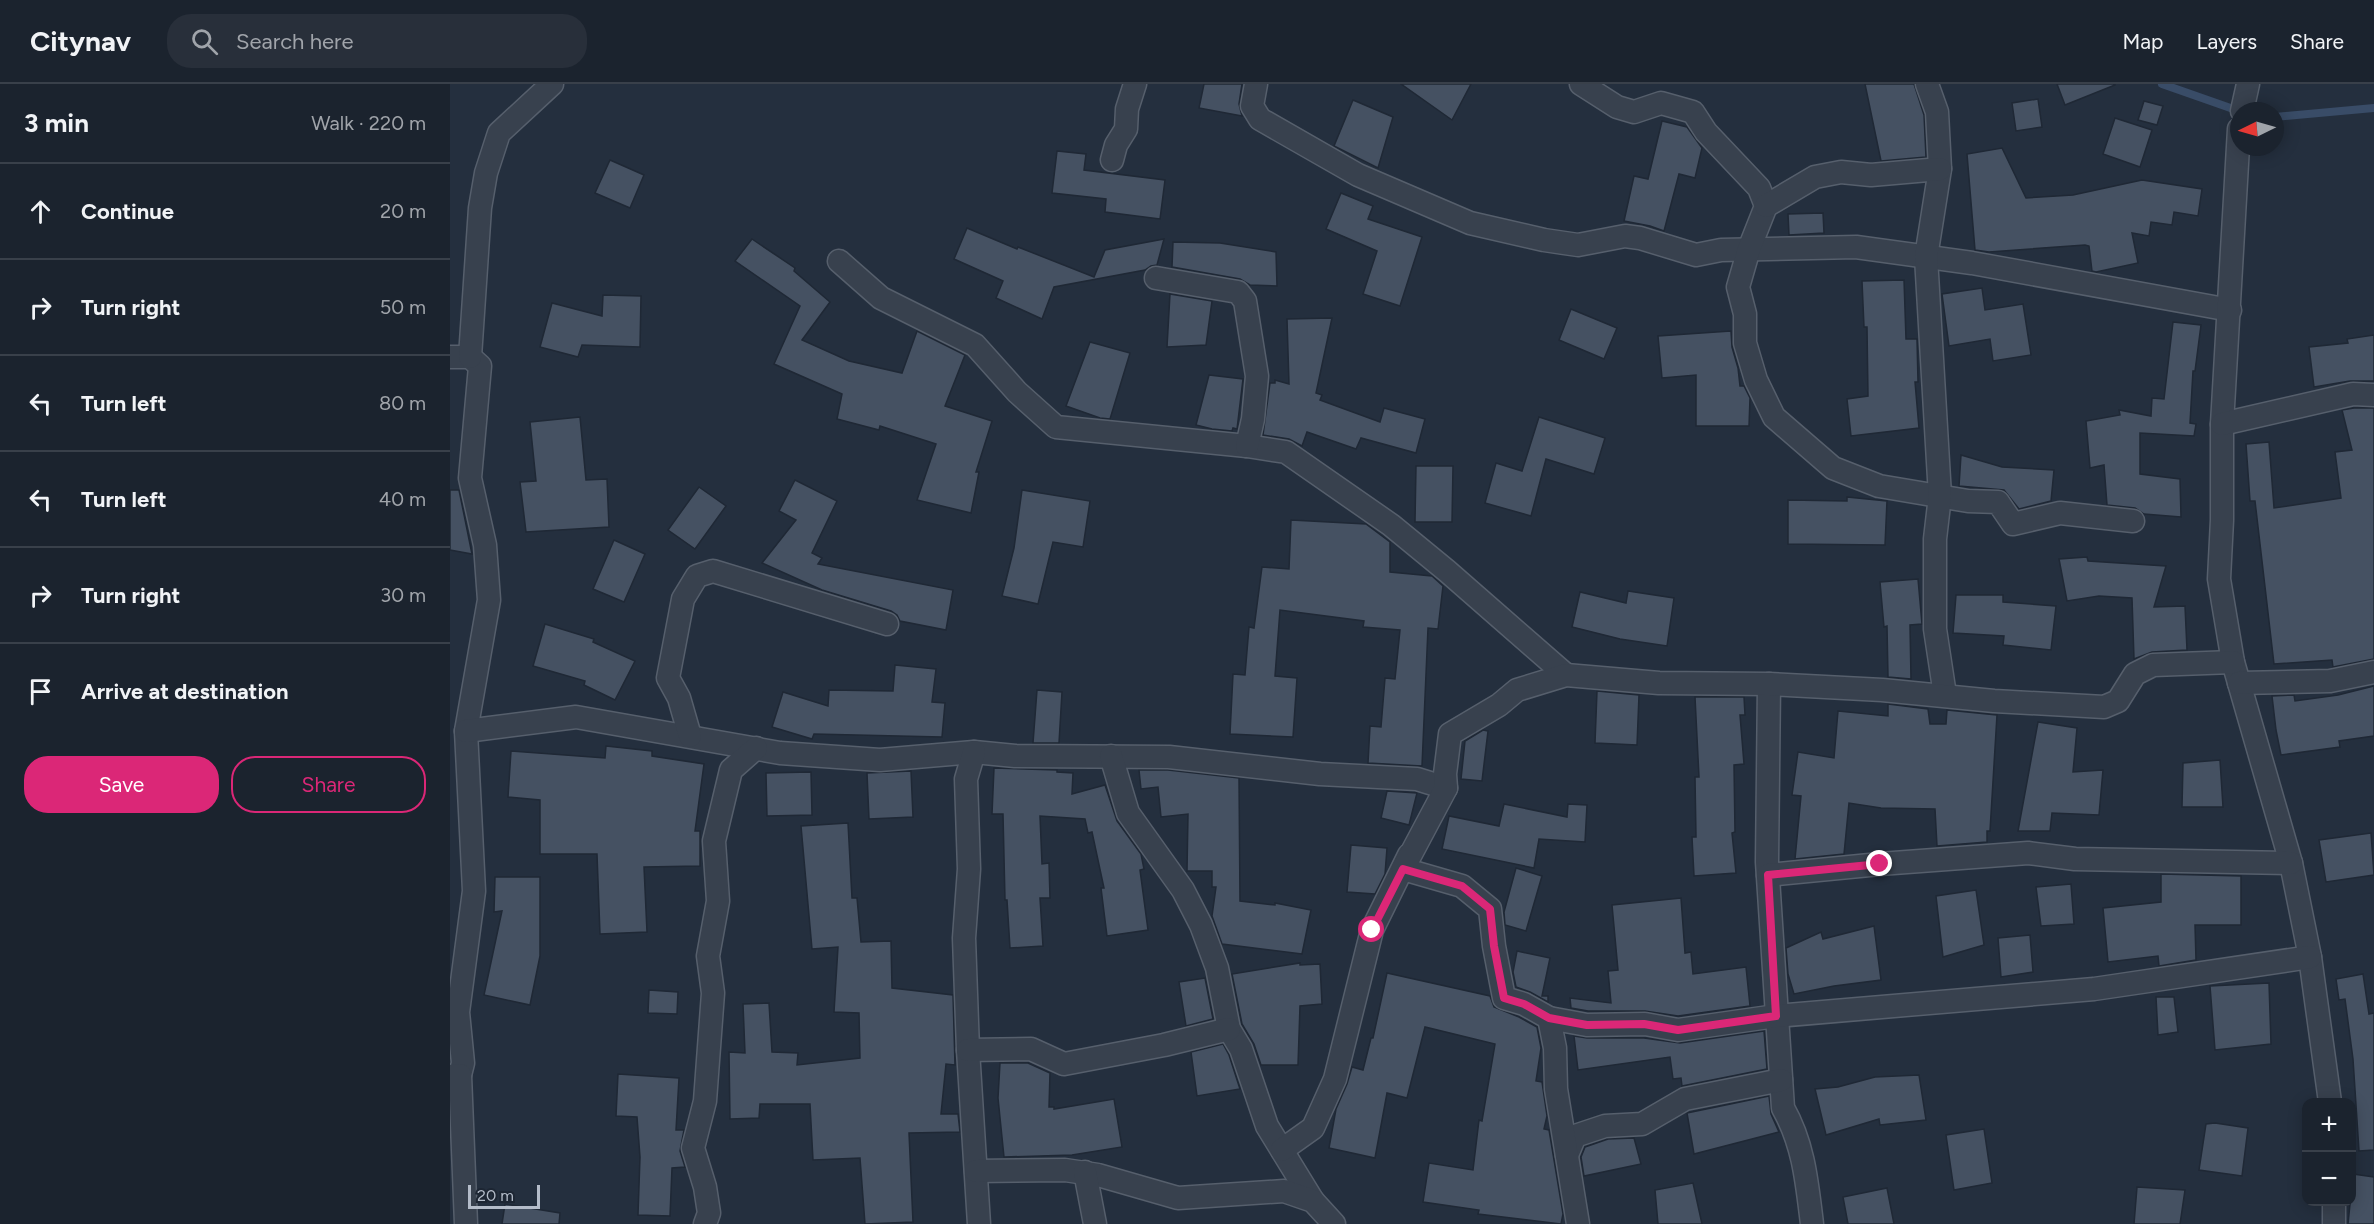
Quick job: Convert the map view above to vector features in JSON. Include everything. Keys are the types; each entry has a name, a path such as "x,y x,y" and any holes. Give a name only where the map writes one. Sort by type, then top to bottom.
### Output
{"street":[{"path":"466,1224 455,1076 463,1063 458,1012 474,891 466,731 489,600 485,545 470,478 480,366 460,357 486,173 499,134 552,84"},
{"path":"1112,160 1116,146 1126,129 1127,109 1135,84"},
{"path":"1256,84 1252,106 1260,119 1358,175 1470,223 1544,240 1578,245 1625,236 1640,238 1696,255 1721,250 1856,246 1972,263 2230,310"},
{"path":"1581,84 1617,106 1634,112 1661,103 1693,111 1706,132 1759,188 1766,206"},
{"path":"1927,84 1937,112 1940,169 1926,257 1940,496 1935,539 1935,629 1945,695"},
{"path":"2237,156 2222,424 2222,520 2219,579 2236,672 2291,862 2310,957 2330,1098"},
{"path":"1940,169 1871,175 1841,172 1824,175 1815,177 1766,206 1749,249 1738,287 1745,314 1745,343 1756,380 1774,417 1833,468 1879,486 1968,501 1998,502 2013,524 2060,513 2133,521"},
{"path":"839,261 881,298 975,345 1017,392 1056,427 1286,452 1390,525 1447,571 1566,675"},
{"path":"1156,278 1238,292 1245,301 1257,376 1253,419 1247,446"},
{"path":"2222,424 2353,394 2374,395"},
{"path":"690,735 679,698 669,678 682,598 697,576 714,570 887,624"},
{"path":"1282,1150 1313,1128 1335,1079 1372,930 1419,835 1446,788 1449,734 1499,705 1516,690 1566,675 1659,683 1769,684 2104,707 2118,702 2134,674 2154,665 2330,681 2374,672"},
{"path":"1769,684 1768,875 1783,1108 1794,1128 1804,1161 1812,1224"},
{"path":"466,731 576,717 690,735 780,753 880,760 974,752 1015,756 1169,757 1320,774 1417,779 1446,788"},
{"path":"705,1224 709,1213 705,1187 693,1148 705,1101 713,993 708,956 718,901 714,841 731,770 756,748"},
{"path":"974,752 966,779 969,869 964,938 968,1050 980,1224"},
{"path":"1111,756 1128,813 1184,890 1201,925 1217,968 1229,1029 1241,1049 1267,1126 1313,1201 1334,1224"},
{"path":"1768,875 2028,853 2075,859 2291,862"},
{"path":"1403,869 1462,886 1490,909 1504,998 1524,1004 1549,1018 1587,1025 1644,1024 1678,1030 1776,1016 2094,989 2310,957"},
{"path":"1549,1018 1555,1048 1556,1089 1578,1224"},
{"path":"968,1050 1031,1049 1064,1064 1164,1045 1229,1029"},
{"path":"1567,1155 1575,1136 1605,1126 1642,1124 1685,1099 1781,1080"},
{"path":"976,1171 1065,1170 1085,1172 1178,1198 1284,1191 1313,1201"},
{"path":"1085,1172 1095,1224"},
{"path":"2334,1206 2334,1224"}],"building":[{"path":"1204,84 1242,84 1239,104 1242,116 1199,108"},
{"path":"1401,84 1471,84 1452,120"},
{"path":"1865,84 1914,84 1924,115 1926,157 1881,161"},
{"path":"2057,84 2115,84 2115,85 2065,105"},
{"path":"2038,99 2042,127 2016,131 2012,103"},
{"path":"1353,100 1393,117 1378,168 1334,146"},
{"path":"2144,101 2163,106 2157,125 2138,120"},
{"path":"2115,118 2152,130 2140,167 2103,154"},
{"path":"1662,121 1687,127 1702,148 1695,178 1679,174 1664,231 1624,221 1634,176 1648,179"},
{"path":"2002,148 2026,198 2073,195 2142,180 2202,189 2198,216 2174,212 2172,225 2151,222 2149,236 2132,233 2138,263 2096,272 2092,271 2089,246 2085,245 1989,252 1975,250 1967,154"},
{"path":"1057,151 1086,154 1084,170 1165,180 1160,219 1105,212 1106,199 1052,193"},
{"path":"610,160 644,175 630,208 595,193"},
{"path":"1341,193 1373,206 1368,219 1422,237 1400,306 1363,294 1377,251 1326,229"},
{"path":"1823,213 1824,233 1789,235 1788,214"},
{"path":"967,228 1094,277 1105,250 1164,239 1157,265 1145,270 1054,287 1042,319 996,298 1003,281 954,259"},
{"path":"752,239 795,268 794,271 830,302 802,340 849,361 902,373 917,331 965,355 945,406 992,421 976,472 979,472 971,513 917,500 936,444 880,426 879,430 837,419 842,394 774,364 800,306 735,261"},
{"path":"1173,242 1220,243 1276,252 1277,286 1250,285 1240,279 1172,267"},
{"path":"1904,280 1906,339 1917,339 1918,382 1915,382 1919,428 1851,436 1847,399 1868,396 1867,327 1864,327 1862,281"},
{"path":"1982,288 1985,310 2023,304 2031,355 1993,361 1990,339 1949,346 1942,294"},
{"path":"1170,294 1212,301 1206,345 1167,347"},
{"path":"603,295 641,296 640,347 582,345 578,357 540,347 552,303 602,316"},
{"path":"1571,309 1617,328 1604,359 1559,340"},
{"path":"1332,318 1316,393 1322,395 1320,400 1380,422 1384,408 1425,419 1416,453 1361,438 1356,449 1307,432 1302,446 1289,439 1263,435 1270,383 1275,383 1275,380 1289,384 1287,319"},
{"path":"2173,322 2201,325 2195,371 2193,371 2190,423 2196,424 2194,436 2140,433 2140,474 2180,479 2181,517 2144,514 2135,508 2107,505 2104,465 2090,468 2086,421 2120,415 2119,410 2151,416 2152,398 2164,399"},
{"path":"1731,331 1740,386 1744,386 1750,398 1749,426 1696,426 1696,375 1662,378 1658,336"},
{"path":"2374,335 2374,381 2350,381 2314,387 2309,347 2348,343 2347,339"},
{"path":"1090,342 1130,353 1110,419 1100,418 1066,406"},
{"path":"1209,375 1243,379 1237,429 1233,428 1232,431 1196,425"},
{"path":"2374,408 2374,659 2333,667 2332,660 2274,664 2255,501 2250,501 2246,444 2269,442 2274,508 2341,498 2335,452 2352,450 2342,410"},
{"path":"580,417 586,480 607,479 609,527 526,532 520,482 536,481 530,422"},
{"path":"1539,417 1605,438 1594,474 1546,459 1531,516 1485,503 1496,463 1522,471"},
{"path":"1961,455 2002,467 2054,470 2051,501 2019,509 2004,490 1959,486"},
{"path":"1416,466 1453,466 1452,522 1415,522"},
{"path":"795,480 837,501 812,553 822,558 818,564 953,590 946,630 900,621 891,611 822,590 762,563 796,520 779,511"},
{"path":"699,487 726,506 695,549 668,530"},
{"path":"450,490 459,490 472,554 450,550"},
{"path":"1022,490 1090,501 1083,547 1053,542 1038,604 1002,596 1014,548"},
{"path":"1847,497 1887,501 1885,545 1788,544 1788,500 1847,501"},
{"path":"1291,520 1366,524 1390,542 1390,572 1432,576 1443,586 1438,629 1428,628 1422,766 1368,763 1370,726 1381,727 1385,678 1395,679 1400,630 1363,627 1364,621 1280,610 1275,676 1297,678 1293,737 1230,734 1233,674 1245,675 1249,627 1254,628 1262,567 1289,569"},
{"path":"614,540 645,554 624,602 593,589"},
{"path":"2087,557 2088,561 2166,566 2154,607 2185,606 2187,650 2152,652 2134,659 2132,598 2099,596 2067,601 2059,559"},
{"path":"1918,579 1922,624 1910,625 1911,679 1888,677 1887,626 1884,627 1880,582"},
{"path":"1628,591 1674,598 1667,646 1620,639 1572,627 1580,592 1626,603"},
{"path":"1956,595 2003,595 2003,602 2056,606 2051,650 2003,645 2004,636 1953,633"},
{"path":"545,624 594,639 593,642 635,661 615,700 584,685 585,681 533,666"},
{"path":"895,665 936,669 932,702 945,703 942,737 814,734 812,739 772,727 783,692 828,706 829,690 893,691"},
{"path":"2374,686 2374,736 2339,741 2340,747 2281,755 2272,696 2294,695 2295,701 2338,695"},
{"path":"1037,690 1062,692 1059,743 1033,743"},
{"path":"1597,691 1639,695 1637,745 1595,743"},
{"path":"1695,697 1744,697 1745,715 1740,715 1744,764 1734,765 1735,832 1732,833 1736,873 1694,876 1692,837 1696,837 1695,777 1699,777"},
{"path":"1888,704 1928,709 1930,724 1946,724 1947,710 1997,715 1990,831 1987,831 1987,842 1937,846 1935,809 1881,808 1849,803 1844,854 1795,859 1801,796 1792,795 1798,752 1834,758 1838,711 1888,716"},
{"path":"2038,722 2077,728 2073,772 2103,770 2099,815 2052,813 2050,831 2018,831"},
{"path":"1483,730 1488,731 1482,781 1461,779 1465,741"},
{"path":"606,746 652,751 652,756 704,764 695,831 700,831 700,866 644,867 647,932 600,934 597,854 540,854 540,800 508,797 511,751 605,758"},
{"path":"2220,760 2223,807 2182,807 2183,763"},
{"path":"994,768 1057,770 1057,772 1073,773 1072,794 1105,785 1117,821 1141,854 1144,869 1140,870 1148,930 1107,936 1101,888 1104,888 1092,832 1088,833 1085,819 1040,816 1042,864 1049,863 1050,898 1040,898 1043,946 1010,948 1007,900 1005,900 1003,814 992,814"},
{"path":"1139,770 1168,770 1239,778 1240,901 1275,905 1275,903 1311,910 1302,954 1222,944 1212,916 1216,887 1212,887 1212,871 1187,871 1188,814 1161,817 1158,787 1141,789"},
{"path":"911,771 913,817 869,819 867,773"},
{"path":"811,772 812,815 767,816 766,773"},
{"path":"1387,791 1417,793 1409,825 1381,818"},
{"path":"1504,804 1567,817 1568,804 1587,805 1585,842 1539,839 1534,868 1442,849 1449,816 1499,826"},
{"path":"848,823 852,898 857,898 861,942 891,941 892,988 953,995 955,1065 946,1064 941,1114 958,1114 960,1132 909,1133 913,1222 865,1224 860,1158 813,1160 810,1104 760,1104 759,1118 730,1119 729,1052 745,1053 743,1004 769,1003 772,1052 798,1053 797,1065 860,1058 859,1013 834,1012 838,947 812,949 801,826"},
{"path":"2371,833 2374,875 2326,882 2319,840"},
{"path":"1351,845 1387,848 1385,874 1375,894 1347,892"},
{"path":"1516,868 1542,876 1526,931 1505,925 1504,912"},
{"path":"2161,874 2241,876 2241,925 2195,925 2196,960 2159,966 2158,956 2108,962 2103,908 2161,902"},
{"path":"495,877 540,877 540,956 530,1005 484,995 502,911 494,912"},
{"path":"2071,884 2074,924 2041,926 2036,887"},
{"path":"1976,890 1984,945 1943,957 1936,896"},
{"path":"1681,898 1685,953 1691,952 1693,974 1746,967 1750,1006 1678,1016 1645,1011 1588,1011 1571,1008 1570,998 1611,1003 1608,971 1618,970 1612,905"},
{"path":"1874,926 1881,980 1794,994 1788,974 1786,948 1821,932 1823,939"},
{"path":"2030,935 2033,972 2001,977 1998,938"},
{"path":"1517,951 1550,958 1542,996 1548,996 1548,1002 1516,987 1513,972"},
{"path":"1300,963 1300,965 1320,964 1322,1004 1300,1006 1298,1065 1261,1065 1254,1044 1242,1024 1232,974"},
{"path":"1387,973 1490,996 1494,1007 1537,1027 1541,1048 1536,1081 1542,1082 1547,1116 1544,1129 1549,1130 1563,1214 1561,1224 1478,1214 1479,1210 1423,1202 1429,1163 1473,1170 1479,1120 1482,1121 1495,1044 1425,1027 1407,1098 1387,1093 1375,1158 1329,1148 1336,1109 1352,1067 1363,1070 1371,1038 1373,1038"},
{"path":"2363,974 2369,1014 2374,1013 2374,1150 2359,1151 2353,1059 2345,999 2339,1000 2336,979"},
{"path":"1205,978 1213,1019 1186,1026 1179,982"},
{"path":"2269,983 2271,1044 2215,1050 2210,986"},
{"path":"649,990 678,992 677,1014 648,1013"},
{"path":"2156,997 2174,997 2178,1032 2158,1035"},
{"path":"1764,1031 1767,1069 1682,1086 1681,1078 1673,1079 1670,1057 1578,1070 1574,1036 1644,1038 1680,1043"},
{"path":"1223,1044 1240,1089 1197,1096 1191,1052"},
{"path":"1000,1063 1028,1063 1050,1073 1049,1107 1054,1107 1054,1109 1114,1099 1122,1147 1072,1155 1004,1157 998,1098"},
{"path":"618,1074 679,1078 676,1130 684,1130 680,1151 685,1167 672,1168 670,1216 638,1215 640,1157 637,1117 616,1116"},
{"path":"1919,1075 1926,1120 1880,1125 1879,1119 1826,1135 1815,1089 1838,1087 1875,1077"},
{"path":"1769,1096 1771,1114 1779,1132 1694,1154 1687,1113"},
{"path":"2215,1123 2248,1128 2242,1176 2199,1170 2206,1124"},
{"path":"1984,1129 1992,1183 1954,1190 1946,1135"},
{"path":"1634,1138 1641,1164 1584,1176 1581,1157 1585,1147 1608,1139"},
{"path":"2356,1174 2374,1177 2374,1224 2348,1224 2350,1206 2356,1206"},
{"path":"1693,1183 1702,1224 1658,1224 1655,1190"},
{"path":"2137,1187 2185,1190 2180,1224 2134,1224"},
{"path":"1887,1188 1894,1224 1848,1224 1843,1197"},
{"path":"505,1204 560,1213 559,1224 502,1224"}],"waterway":[{"path":"2162,84 2230,108"},
{"path":"2284,116 2374,108"}],"route":[{"path":"1372,930 1403,869 1462,886 1490,909 1504,998 1524,1004 1549,1018 1587,1025 1644,1024 1678,1030 1776,1016 1768,875 1880,864"}]}
